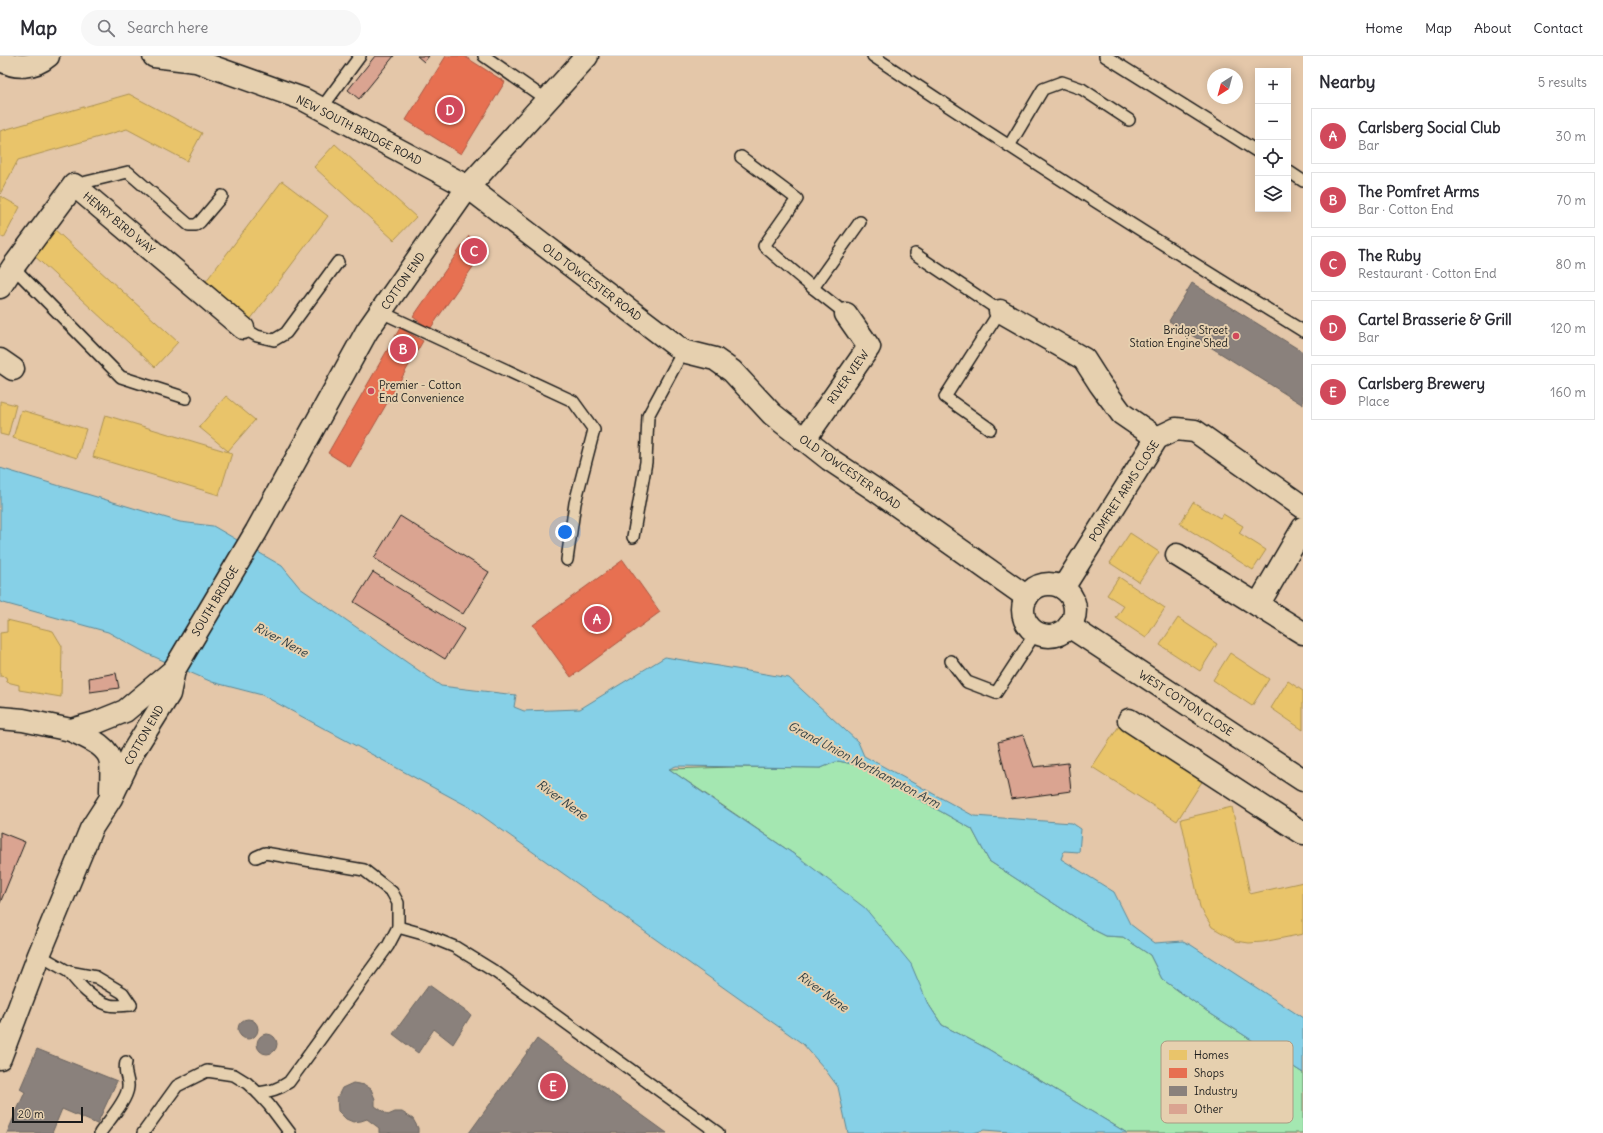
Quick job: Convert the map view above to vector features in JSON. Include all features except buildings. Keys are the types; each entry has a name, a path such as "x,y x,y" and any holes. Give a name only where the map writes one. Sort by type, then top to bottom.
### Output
{"main road":[{"path":"0,60 15,66 31,65 43,61 48,56"},
{"name":"NEW SOUTH BRIDGE ROAD","path":"154,56 196,61 303,99 468,187"},
{"name":"COTTON END","path":"256,532 367,331 380,312 468,187 587,56"},
{"name":"HENRY BIRD WAY","path":"0,287 6,264 74,185 243,328"},
{"name":"OLD TOWCESTER ROAD","path":"468,187 683,350 715,359 732,371 772,414 804,440 1027,597"},
{"path":"1000,311 1084,359 1122,414 1157,438"},
{"name":"RIVER VIEW","path":"804,440 869,347 846,314"},
{"name":"POMFRET ARMS CLOSE","path":"1063,588 1157,438 1176,429 1195,431 1303,507"},
{"path":"1258,605 1303,528"},
{"name":"SOUTH BRIDGE","path":"174,670 256,532"},
{"path":"1177,556 1303,633"},
{"path":"1050,584 1063,588 1069,593 1074,601 1075,613 1069,626 1063,632 1056,635 1047,636 1036,632 1028,626 1024,617 1023,611 1027,597 1032,590 1041,585 1050,584"},
{"name":"WEST COTTON CLOSE","path":"1069,626 1303,780"},
{"path":"71,730 103,721 125,712 174,670"},
{"name":"COTTON END","path":"0,1058 39,955 91,829 111,798 134,750 169,694 174,670"},
{"path":"0,718 23,720 71,730 95,742 104,749 111,761 111,798"},
{"path":"1129,720 1303,833"}],"lane":[{"path":"321,109 360,56"},
{"path":"484,56 547,100"},
{"path":"873,56 1009,146 1303,331"},
{"path":"1105,56 1255,150"},
{"path":"1009,146 1043,90 1062,82 1082,89 1129,120"},
{"path":"741,157 797,200 764,246 846,314"},
{"path":"74,185 128,172 189,225 196,225 200,222 222,196"},
{"path":"1291,173 1303,181"},
{"path":"813,288 860,222"},
{"path":"915,254 1000,311 945,397 990,430"},
{"path":"243,328 257,336 274,340 286,333 338,262"},
{"path":"6,264 120,377 186,398"},
{"path":"380,312 573,401 594,430 575,503 567,560"},
{"path":"633,537 646,462 648,416 683,350"},
{"path":"951,661 967,682 996,693 1036,632"},
{"path":"256,857 265,853 364,870 392,892 398,903 398,927 388,946 289,1082 270,1092 258,1093"},
{"path":"398,927 423,934 456,947 497,973 718,1133"},
{"path":"39,955 69,972 96,977 123,993 131,1006 110,1005 94,997 84,991 69,972"},
{"path":"100,1133 128,1090 129,1082 124,1070 126,1062"},
{"path":"143,1133 177,1086 207,1071 234,1075 258,1093 290,1133"}],"green space":[{"path":"838,761 858,765 972,829 989,861 1096,931 1106,936 1123,937 1150,955 1162,979 1211,1014 1253,1041 1161,1041 1161,1123 1293,1123 1293,1067 1303,1073 1303,1133 1127,1133 988,1049 942,1025 927,1002 801,859 669,769 733,767 821,768"}],"water":[{"path":"0,468 180,522 213,526 282,566 300,588 441,686 516,695 514,707 524,711 580,709 665,657 789,678 858,742 864,756 974,816 1072,823 1081,829 1079,852 1064,851 1061,859 1114,892 1130,924 1155,943 1183,941 1191,945 1303,1018 1303,1073 1293,1067 1293,1041 1253,1041 1211,1014 1162,979 1150,955 1123,937 1106,936 1096,931 989,861 972,829 858,765 838,761 821,768 676,766 669,769 801,859 865,908 911,964 927,1002 942,1025 988,1049 1127,1133 1023,1133 984,1130 973,1133 848,1133 838,1087 803,1044 471,808 262,695 212,682 148,654 108,632 0,602"}],"place":[{"name":"Cartel Brasserie & Grill","path":"450,110"},
{"name":"The Ruby","path":"474,251"},
{"name":"Bridge Street Station Engine Shed","path":"1236,336"},
{"name":"The Pomfret Arms","path":"403,349"},
{"name":"Premier - Cotton End Convenience","path":"371,391"},
{"name":"Carlsberg Social Club","path":"597,619"},
{"name":"Carlsberg Brewery","path":"553,1086"}],"water label":[{"name":"River Nene","path":"281,640"},
{"name":"Grand Union Northampton Arm","path":"864,765"},
{"name":"River Nene","path":"562,800"},
{"name":"River Nene","path":"823,992"}]}
